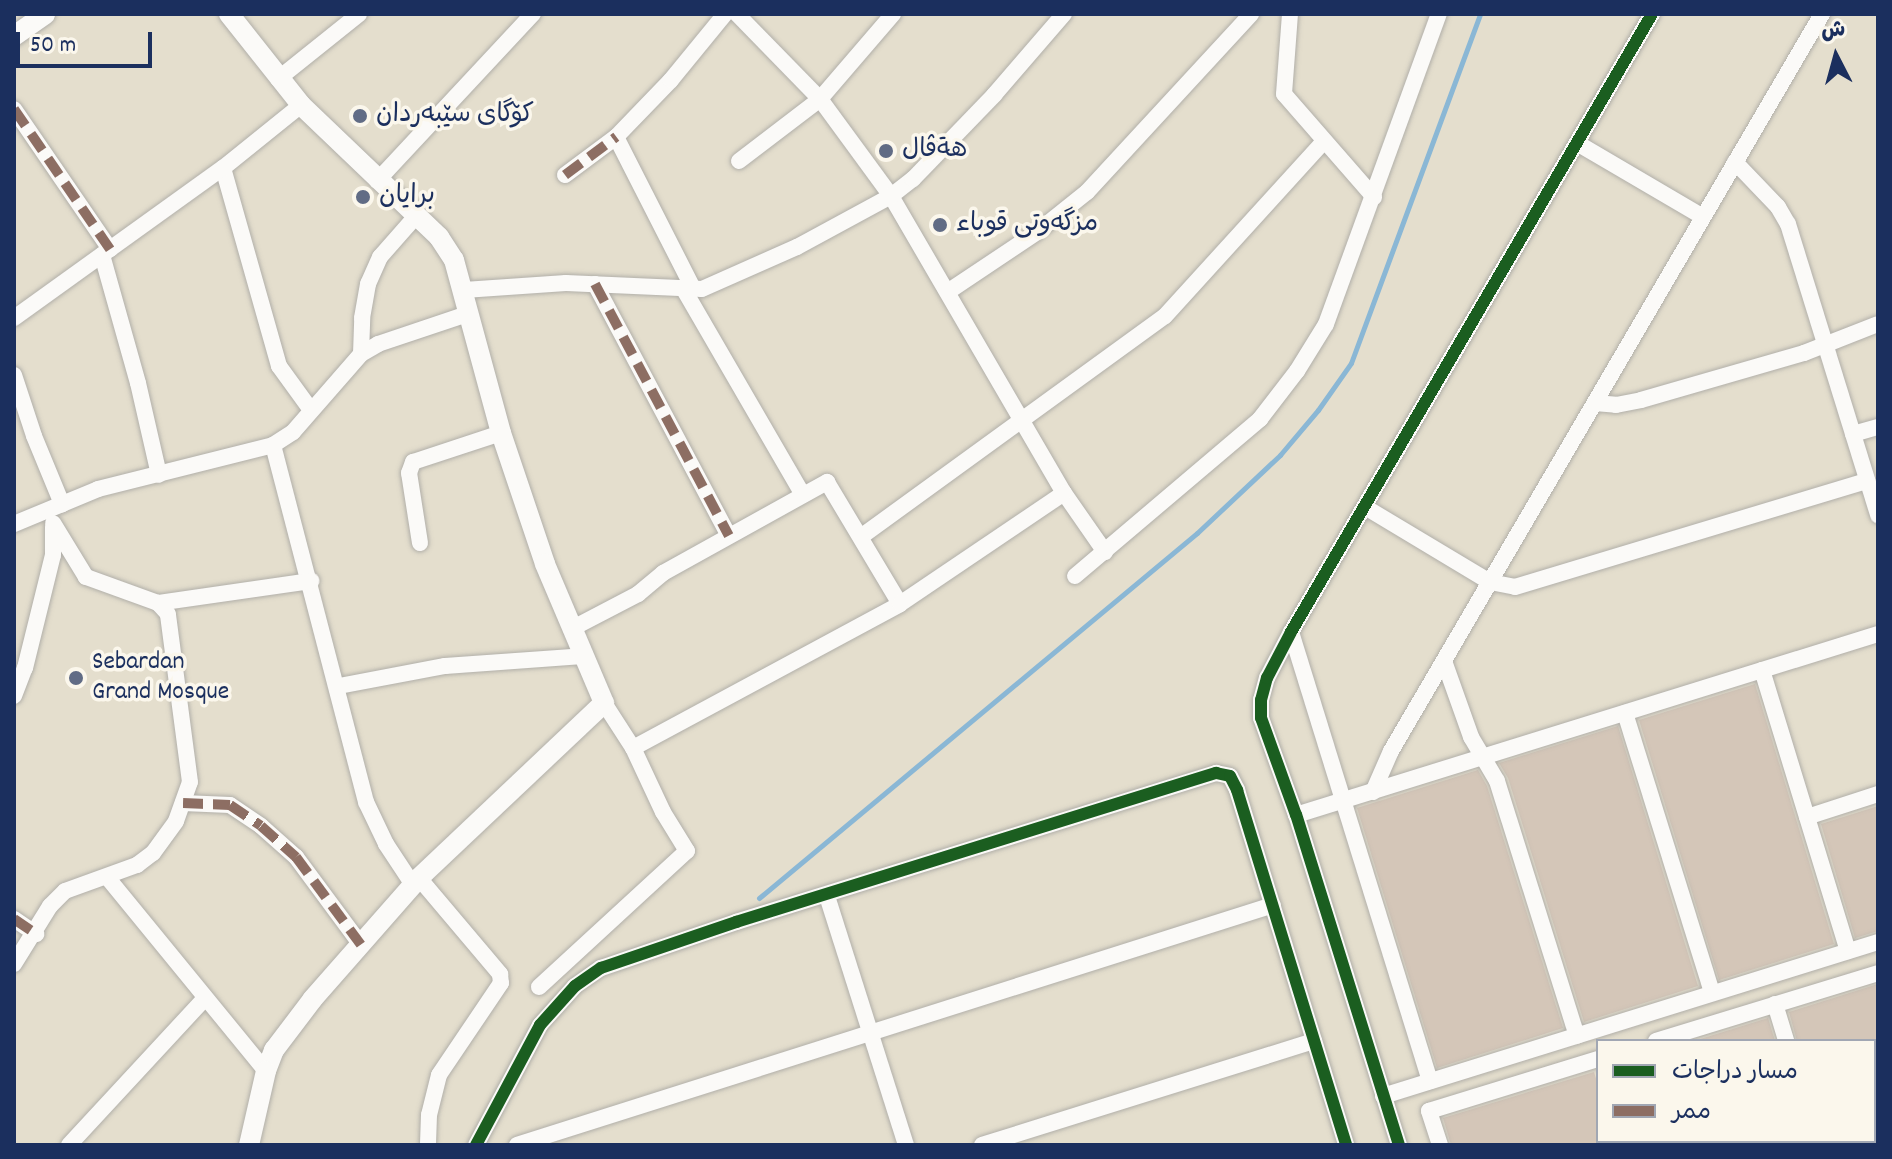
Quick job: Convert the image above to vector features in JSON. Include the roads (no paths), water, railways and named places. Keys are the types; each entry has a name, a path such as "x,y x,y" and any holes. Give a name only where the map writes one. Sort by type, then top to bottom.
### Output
{"street":[{"path":"14,36 45,14"},
{"path":"229,14 301,105 439,237 454,260 501,433 571,629 604,703 633,748 663,812 687,846 686,856 539,987"},
{"path":"278,79 359,14"},
{"path":"377,181 533,14"},
{"path":"565,175 616,137 671,80 725,14"},
{"path":"737,14 820,99 891,196 1064,493 1105,552"},
{"path":"739,161 820,99 893,14"},
{"path":"464,290 595,284 702,289 797,247 891,196 956,136 1064,14"},
{"path":"949,291 1037,232 1087,192 1251,14"},
{"path":"1290,14 1284,94 1374,197"},
{"path":"1075,576 1260,419 1297,371 1326,324 1439,14"},
{"path":"1399,1145 1296,815 1261,718 1267,678 1652,14"},
{"path":"1373,792 1391,751 1822,14"},
{"path":"14,318 223,168 301,105"},
{"path":"14,109 106,252 159,475"},
{"path":"616,137 688,288 803,495"},
{"path":"862,536 1023,423 1165,316 1324,141"},
{"path":"1577,143 1703,217"},
{"path":"1735,162 1778,207 1788,224 1878,515"},
{"path":"223,168 279,366 311,410"},
{"path":"361,354 362,318 368,284 380,257 416,216"},
{"path":"595,284 729,536"},
{"path":"14,524 55,512 98,489 273,445 293,432 361,354 378,344 470,313"},
{"path":"1595,403 1616,405 1641,400 1804,353 1878,324"},
{"path":"14,375 55,512 86,577 158,603 168,614 190,782 183,803 153,853 137,865 65,891 50,906 36,934 14,964"},
{"path":"1853,434 1878,427"},
{"path":"420,543 409,473 413,462 501,433"},
{"path":"273,445 339,686 366,802 386,844 500,974 497,994 439,1075 429,1115 428,1145"},
{"path":"1365,507 1490,582 1515,587 1867,481"},
{"path":"571,629 638,594 663,573 827,482 900,604"},
{"path":"633,748 900,604 1064,493"},
{"path":"14,696 25,668 53,555 55,512"},
{"path":"158,603 311,581"},
{"path":"1291,632 1430,1081"},
{"path":"1296,815 1878,634"},
{"path":"339,686 456,665 583,656"},
{"path":"1444,661 1483,758 1497,781 1577,1036"},
{"path":"1762,670 1848,951"},
{"path":"249,1145 274,1050 312,1000 416,881 604,703"},
{"path":"1625,713 1712,993"},
{"path":"476,1145 540,1025 575,986 601,968 1216,773 1230,776 1237,790 1346,1145"},
{"path":"1807,817 1878,794"},
{"path":"183,803 230,805 270,832 296,857 361,945"},
{"path":"107,877 266,1071"},
{"path":"827,896 906,1145"},
{"path":"517,1145 1273,905"},
{"path":"14,919 36,934"},
{"path":"1383,1096 1878,942"},
{"path":"1662,1039 1878,973"},
{"path":"69,1145 205,998"},
{"path":"1775,1004 1785,1039"},
{"path":"982,1145 1018,1140 1314,1041"},
{"path":"1440,1145 1429,1111 1596,1062"}],"waterway":[{"path":"759,898 1197,533 1280,455 1318,410 1351,363 1480,14"}],"place":[{"name":"کۆگای سێبەردان","path":"360,116"},
{"name":"هةڤال","path":"886,151"},
{"name":"برايان","path":"363,197"},
{"name":"مزگەوتی قوباء","path":"940,225"},
{"name":"Sebardan Grand Mosque","path":"76,678"}]}
